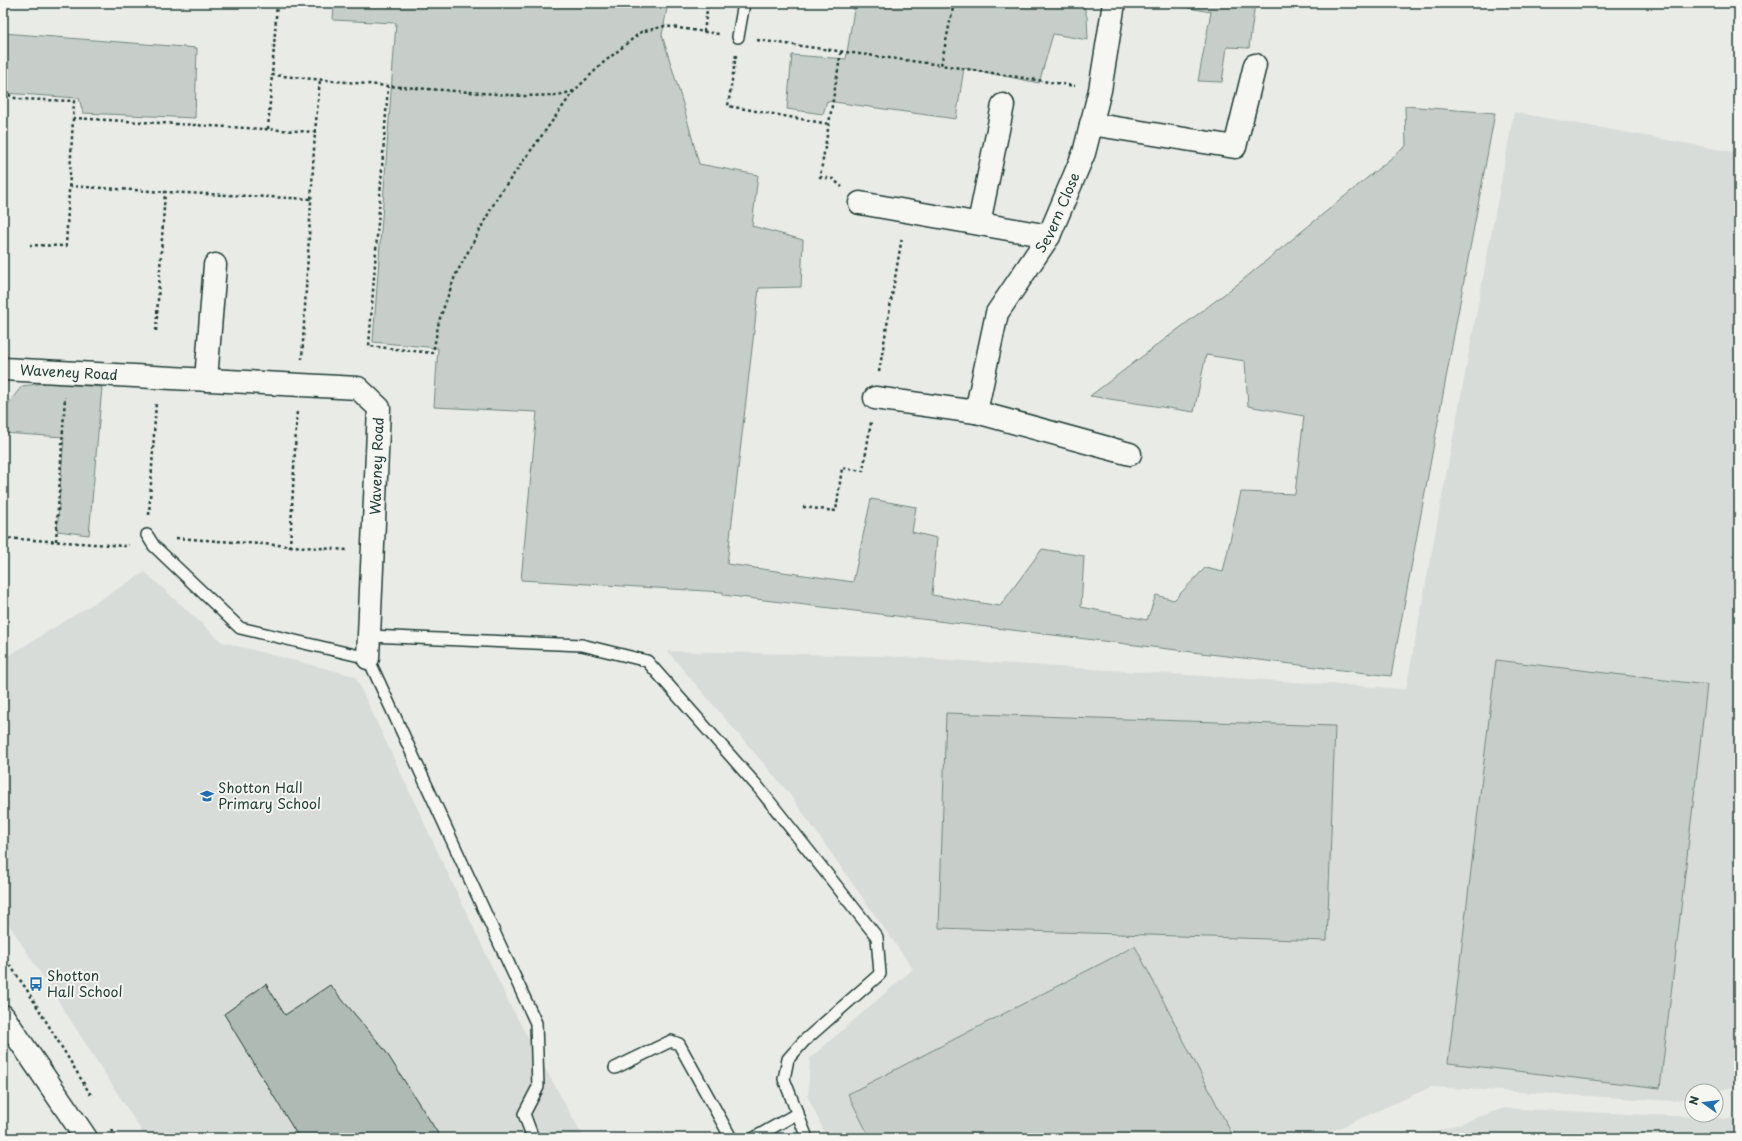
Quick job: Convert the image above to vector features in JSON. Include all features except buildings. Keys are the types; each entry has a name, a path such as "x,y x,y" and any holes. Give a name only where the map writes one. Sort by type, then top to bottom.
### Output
{"street":[{"name":"Severn Close","path":"976,412 997,313 1049,236 1084,153 1100,90 1114,3"},
{"path":"1091,124 1235,147 1255,65"},
{"path":"979,223 1003,105"},
{"path":"860,203 1049,236"},
{"path":"206,380 216,265"},
{"name":"Waveney Road","path":"3,369 358,388 379,408 368,658"},
{"path":"875,398 976,412 1130,454"},
{"path":"3,1016 86,1138"}],"lane":[{"path":"738,37 744,3"},
{"path":"147,535 154,546 240,628 368,658 536,1023 538,1087 524,1114 533,1138"},
{"path":"369,636 582,645 647,661 758,787 877,937 880,974 804,1041 788,1060 784,1079 807,1138"},
{"path":"615,1068 671,1041 679,1044 731,1138"},
{"path":"754,1138 798,1112"}],"path":[{"path":"268,129 277,3"},
{"path":"704,32 708,3"},
{"path":"941,65 954,3"},
{"path":"388,86 369,346 432,353 438,321 455,276 498,196 574,91 603,63 641,32 664,26 941,65 1100,90"},
{"path":"738,37 728,106 829,124"},
{"path":"841,52 820,177 833,180 860,203"},
{"path":"272,76 523,96 558,95 574,91"},
{"path":"301,366 315,132 320,80"},
{"path":"3,92 17,99 74,101 66,246 30,245"},
{"path":"73,118 315,132"},
{"path":"69,186 311,199"},
{"path":"156,331 165,192"},
{"path":"56,541 65,392"},
{"path":"147,535 156,400"},
{"path":"290,547 298,408"},
{"path":"3,538 125,546 147,535 290,547 352,550"},
{"path":"3,955 27,990 92,1098"},
{"path":"108,1124 116,1138"}],"shaded area":[{"path":"334,3 668,3 662,35 699,164 758,175 752,226 803,240 801,287 759,288 727,564 853,582 871,499 916,507 912,532 937,538 932,595 1000,606 1042,549 1084,556 1081,607 1147,620 1156,595 1174,600 1205,568 1223,572 1241,492 1295,494 1304,416 1248,406 1245,361 1206,355 1194,412 1090,396 1239,283 1406,146 1405,106 1495,113 1391,676 723,595 723,592 521,580 537,412 434,407 438,348 373,342 396,23 333,20"},
{"path":"855,3 1083,3 1087,17 1088,40 1053,34 1039,83 964,68 956,119 827,101 823,114 787,109 792,55 846,59"},
{"path":"1161,3 1255,3 1249,48 1227,47 1222,82 1198,81 1211,12"},
{"path":"3,33 197,48 195,118 83,113 79,98 3,93"},
{"path":"1514,112 1739,153 1739,1086 1724,1089 1724,1083 1684,1083 1684,1099 1673,1101 1431,1087 1317,1138 827,1138 808,1097 810,1058 913,969 788,792 667,651 888,656 1406,689"},
{"path":"45,383 102,387 89,535 57,531 64,437 3,433 4,418 7,407 22,386"},
{"name":"Shotton Hall Primary School","path":"145,572 222,642 355,676 510,1005 584,1138 146,1138 3,915 3,659"},
{"path":"1496,660 1707,685 1660,1088 1448,1063"},
{"path":"946,713 1335,726 1327,941 939,928"},
{"path":"1135,946 1234,1138 870,1138 848,1094"},
{"path":"1504,1108 1684,1116 1684,1123 1724,1123 1724,1118 1739,1119 1739,1138 1418,1138"}],"place":[{"name":"Shotton Hall Primary School","path":"207,796"},
{"name":"Shotton Hall School","path":"36,984"}]}
